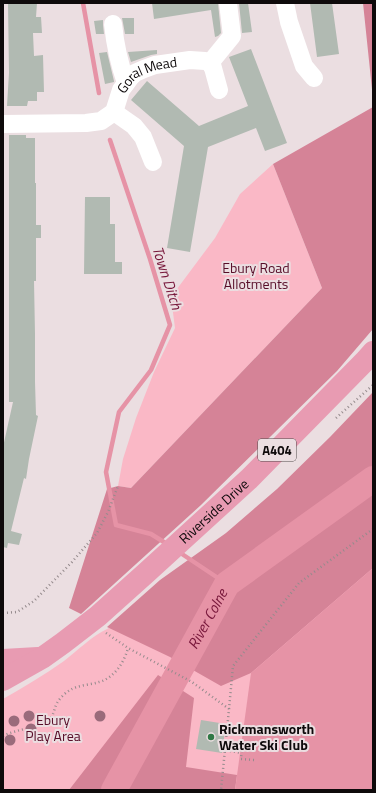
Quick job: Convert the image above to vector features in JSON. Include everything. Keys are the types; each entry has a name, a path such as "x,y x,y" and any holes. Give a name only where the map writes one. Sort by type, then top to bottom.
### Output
{"main road":[{"name":"Riverside Drive","path":"3,680 42,658 63,644 98,616 249,480 373,352"},
{"path":"3,660 42,658"}],"street":[{"path":"219,90 213,68 210,63 232,36 228,3"},
{"path":"285,3 289,22 304,66 314,78"},
{"path":"113,24 118,56 126,83"},
{"name":"Goral Mead","path":"3,124 86,123 101,121 114,112 121,90 135,73 155,66 190,60 205,61 210,63"},
{"path":"114,112 134,126 143,137 153,162"}],"path":[{"path":"3,613 17,612 34,602 72,562 97,533 108,512 118,486"},
{"path":"222,790 233,666 299,583 373,529"},
{"path":"100,629 128,648 192,682 229,709"},
{"path":"3,736 49,720 57,703 71,689 100,682 115,673 128,648"},
{"path":"254,760 241,759 242,747 256,749"},
{"path":"230,752 242,753"}],"green space":[{"name":"Ebury Road Allotments","path":"273,164 322,288 131,488 118,486 123,459 136,418 154,372 175,328 171,297 215,238 240,194"},
{"name":"Ebury Play Area","path":"373,461 373,790 3,790 3,699 64,661 96,636"}],"shaded area":[{"path":"363,3 373,3 373,99"},
{"path":"373,107 373,329 337,371 201,505 81,614 69,608 107,489 118,486 131,488 322,288 273,164"},
{"path":"373,392 373,568 251,673 221,686 170,657 107,627 160,580 226,533 277,489"},
{"path":"373,568 373,790 235,790 251,673"},
{"path":"158,675 194,698 186,767 237,775 235,790 69,790"}],"building":[{"path":"8,3 37,3 36,17 41,17 42,33 33,33 34,56 43,55 44,92 37,92 37,101 28,101 27,106 7,106 9,73"},
{"path":"152,3 218,3 221,33 215,37 211,10 154,19"},
{"path":"239,3 248,3 252,32 242,33"},
{"path":"310,3 332,3 339,54 317,57"},
{"path":"122,18 134,18 134,34 125,34"},
{"path":"103,20 104,34 96,34 94,21"},
{"path":"251,49 287,143 265,151 256,128 208,147 190,252 167,248 184,146 131,100 147,81 199,126 248,106 229,57"},
{"path":"157,50 157,54 131,62 128,52"},
{"path":"107,52 114,82 105,84 99,53"},
{"path":"9,135 26,135 26,138 35,138 36,225 41,225 41,238 36,238 36,281 34,281 35,382 36,415 38,416 26,479 24,478 11,531 22,534 19,545 8,543 7,548 3,547 3,447 13,402 9,402"},
{"path":"85,197 110,197 110,224 115,224 115,262 122,262 122,274 84,274"},
{"name":"Rickmansworth Water Ski Club","path":"201,720 226,724 222,753 196,749"}],"waterway":[{"name":"Town Ditch","path":"83,3 99,93"},
{"name":"Town Ditch","path":"110,140 150,259 170,325 151,370 119,412 106,472 116,525 151,534 167,544"},
{"name":"River Colne","path":"114,790 227,584 373,479"},
{"name":"Town Ditch","path":"179,552 227,584"}],"place":[{"name":"Rickmansworth Water Ski Club","path":"211,737"}]}
